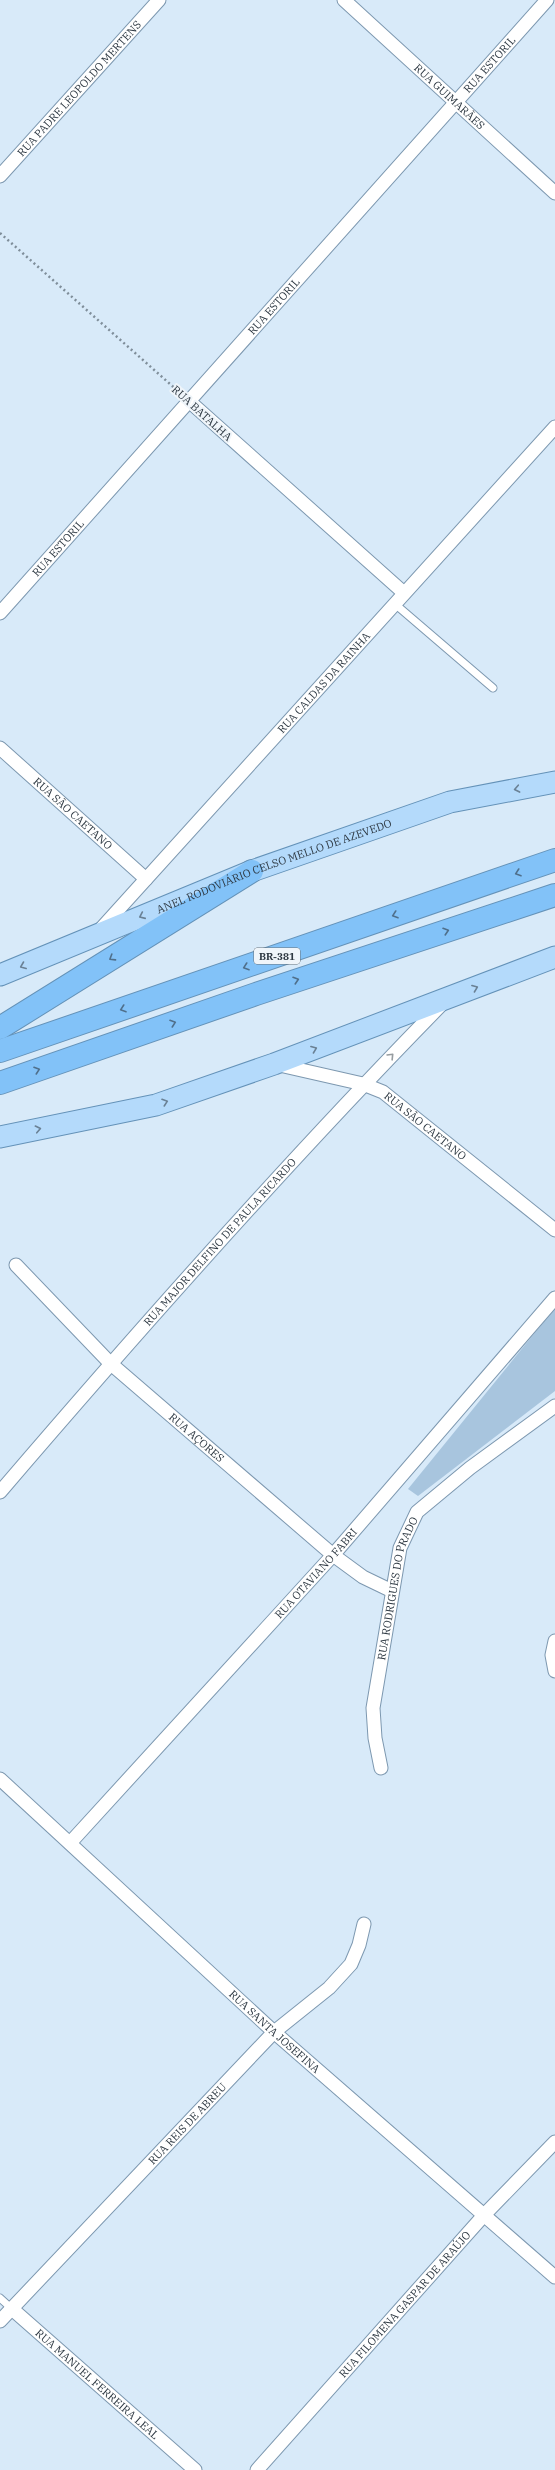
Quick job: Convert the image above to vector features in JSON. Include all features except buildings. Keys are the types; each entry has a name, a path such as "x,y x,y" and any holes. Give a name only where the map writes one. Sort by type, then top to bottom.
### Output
{"highway":[{"name":"BR-381","path":"0,1051 555,860"},
{"path":"0,1028 252,871"},
{"name":"BR-381","path":"0,1083 256,994 555,895"}],"main road":[{"name":"ANEL RODOVIÁRIO CELSO MELLO DE AZEVEDO","path":"0,975 92,939 166,905 252,871 450,802 555,782"},
{"path":"0,1137 156,1105 274,1064 555,957"}],"street":[{"name":"RUA PADRE LEOPOLDO MERTENS","path":"0,176 159,0"},
{"name":"RUA GUIMARÃES","path":"344,0 555,193"},
{"name":"RUA ESTORIL","path":"0,613 547,0"},
{"name":"RUA BATALHA","path":"189,401 404,593"},
{"name":"RUA CALDAS DA RAINHA","path":"92,939 555,427"},
{"name":"RUA SÃO CAETANO","path":"0,748 146,879"},
{"name":"RUA MAJOR DELFINO DE PAULA RICARDO","path":"0,1492 110,1363 363,1084 447,999"},
{"name":"RUA SÃO CAETANO","path":"274,1064 363,1084 383,1092 555,1230"},
{"name":"RUA AÇORES","path":"16,1265 110,1363 334,1555 363,1577 392,1590"},
{"name":"RUA OTAVIANO FABRI","path":"70,1843 334,1555 555,1298"},
{"name":"RUA RODRIGUES DO PRADO","path":"381,1768 375,1738 373,1708 400,1548 417,1512 470,1468 555,1406"},
{"path":"555,1641 552,1655 555,1671"},
{"name":"RUA SANTA JOSEFINA","path":"0,1779 274,2032 485,2214 555,2277"},
{"name":"RUA REIS DE ABREU","path":"0,2321 274,2032 329,1988 350,1964 359,1945 364,1924"},
{"name":"RUA FILOMENA GASPAR DE ARAÚJO","path":"256,2470 485,2214 555,2142"},
{"name":"RUA MANUEL FERREIRA LEAL","path":"11,2308 195,2470"}],"lane":[{"path":"395,604 493,688"},
{"name":"RUA MANUEL FERREIRA LEAL","path":"0,2298 11,2308"}],"path":[{"name":"RUA BATALHA","path":"0,233 189,401"}],"shaded area":[{"path":"555,1308 555,1391 418,1496 408,1489"}]}
